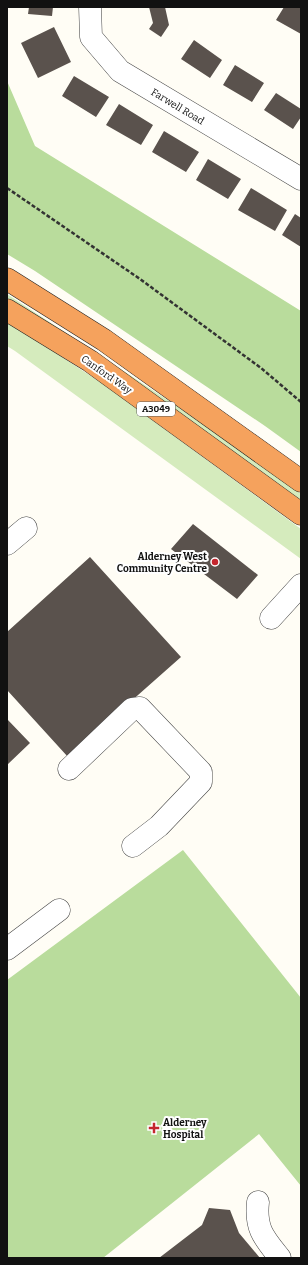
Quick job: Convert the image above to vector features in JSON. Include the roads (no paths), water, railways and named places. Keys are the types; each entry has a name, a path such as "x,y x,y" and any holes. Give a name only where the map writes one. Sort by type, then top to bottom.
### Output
{"highway":[{"name":"A3049","path":"7,279 104,340 301,481"},
{"name":"Canford Way","path":"7,310 90,361 301,514"}],"street":[{"name":"Farwell Road","path":"90,7 91,37 120,71 301,179"},
{"path":"7,544 26,528"},
{"path":"271,618 301,585"},
{"path":"69,769 132,709 140,708 201,772 202,782 159,826 133,846"},
{"path":"9,945 59,910"},
{"path":"258,1202 257,1217 259,1227 264,1237 280,1258"}],"place":[{"name":"Alderney West Community Centre","path":"215,562"},
{"name":"Alderney Hospital","path":"154,1128"}]}
